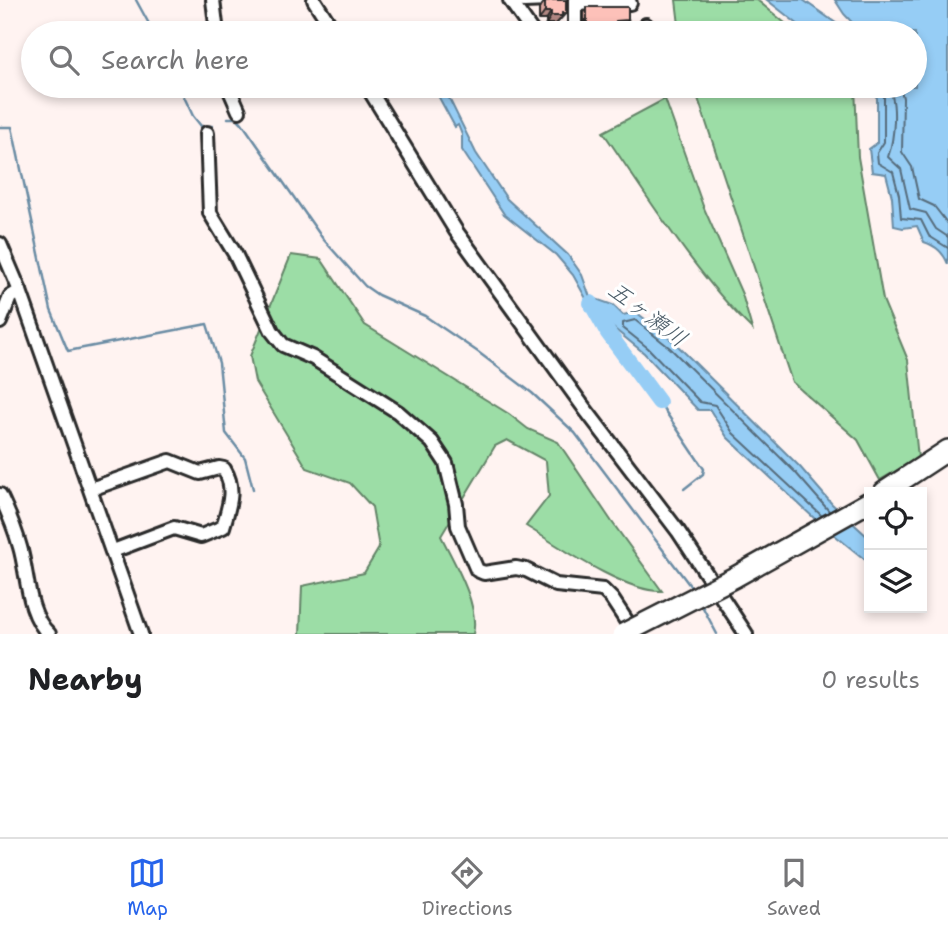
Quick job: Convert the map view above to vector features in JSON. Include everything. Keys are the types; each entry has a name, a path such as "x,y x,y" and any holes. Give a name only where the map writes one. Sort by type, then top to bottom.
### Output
{"highway":[{"path":"892,487 948,450"},
{"path":"623,634 735,577 864,505"}],"street":[{"path":"213,0 216,21"},
{"path":"314,0 327,21"},
{"path":"510,0 525,21"},
{"path":"524,1 549,0"},
{"path":"575,21 575,2 631,3"},
{"path":"233,98 239,111"},
{"path":"374,98 456,231 585,409 678,531 746,634"},
{"path":"207,133 210,213 235,254 263,315 283,345 313,358 398,412 432,442 446,463 456,503 458,526 477,570 484,573 516,568 556,585 603,590 635,634"},
{"path":"0,244 20,292 141,634"},
{"path":"0,322 10,297 20,292"},
{"path":"90,489 170,461 200,473 224,469 230,479 231,497 223,527 201,536 174,528 113,551"},
{"path":"0,495 21,548 36,615 49,634"}],"green space":[{"path":"676,0 757,0 782,21 679,21"},
{"path":"698,98 856,98 858,157 883,300 908,360 918,458 880,480 858,440 792,382"},
{"path":"665,99 703,206 742,294 752,329 692,260 603,132"},
{"path":"291,255 321,259 365,325 509,414 528,429 558,442 662,591 647,590 611,576 526,526 549,496 546,461 507,440 495,446 441,536 469,597 473,610 473,634 300,634 302,586 364,573 379,548 372,507 350,483 307,468 255,382 250,356"}],"water":[{"path":"767,0 803,0 833,21 794,21"},
{"path":"835,0 948,0 948,264 939,250 924,242 917,226 894,226 892,197 886,174 872,172 869,149 877,143 877,98 927,98 927,21 851,21"},
{"name":"五ヶ瀬川","path":"439,98 449,98 476,153 507,199 568,255 582,275 590,297 613,305 623,315 636,312 674,342 864,533 864,559 816,520 727,437 710,410 698,410 644,353 589,304 573,275 556,255 504,214 462,150 462,135 458,125 455,127"}],"building":[{"path":"566,0 566,13 562,13 562,16 551,16 551,12 545,12 545,1"},
{"path":"587,7 628,7 628,20 587,21"}],"waterway":[{"path":"136,0 147,21"},
{"path":"185,98 201,126 212,126"},
{"path":"228,118 237,118 242,123 323,239 365,286 378,295 425,316 478,352 532,393 575,433 694,591"},
{"path":"0,127 12,127 51,310 68,351 207,324 219,363 226,433 245,458 253,489"},
{"path":"591,303 608,333 659,402"},
{"path":"659,402 704,469 703,474 684,489"},
{"path":"700,602 717,634"}]}
